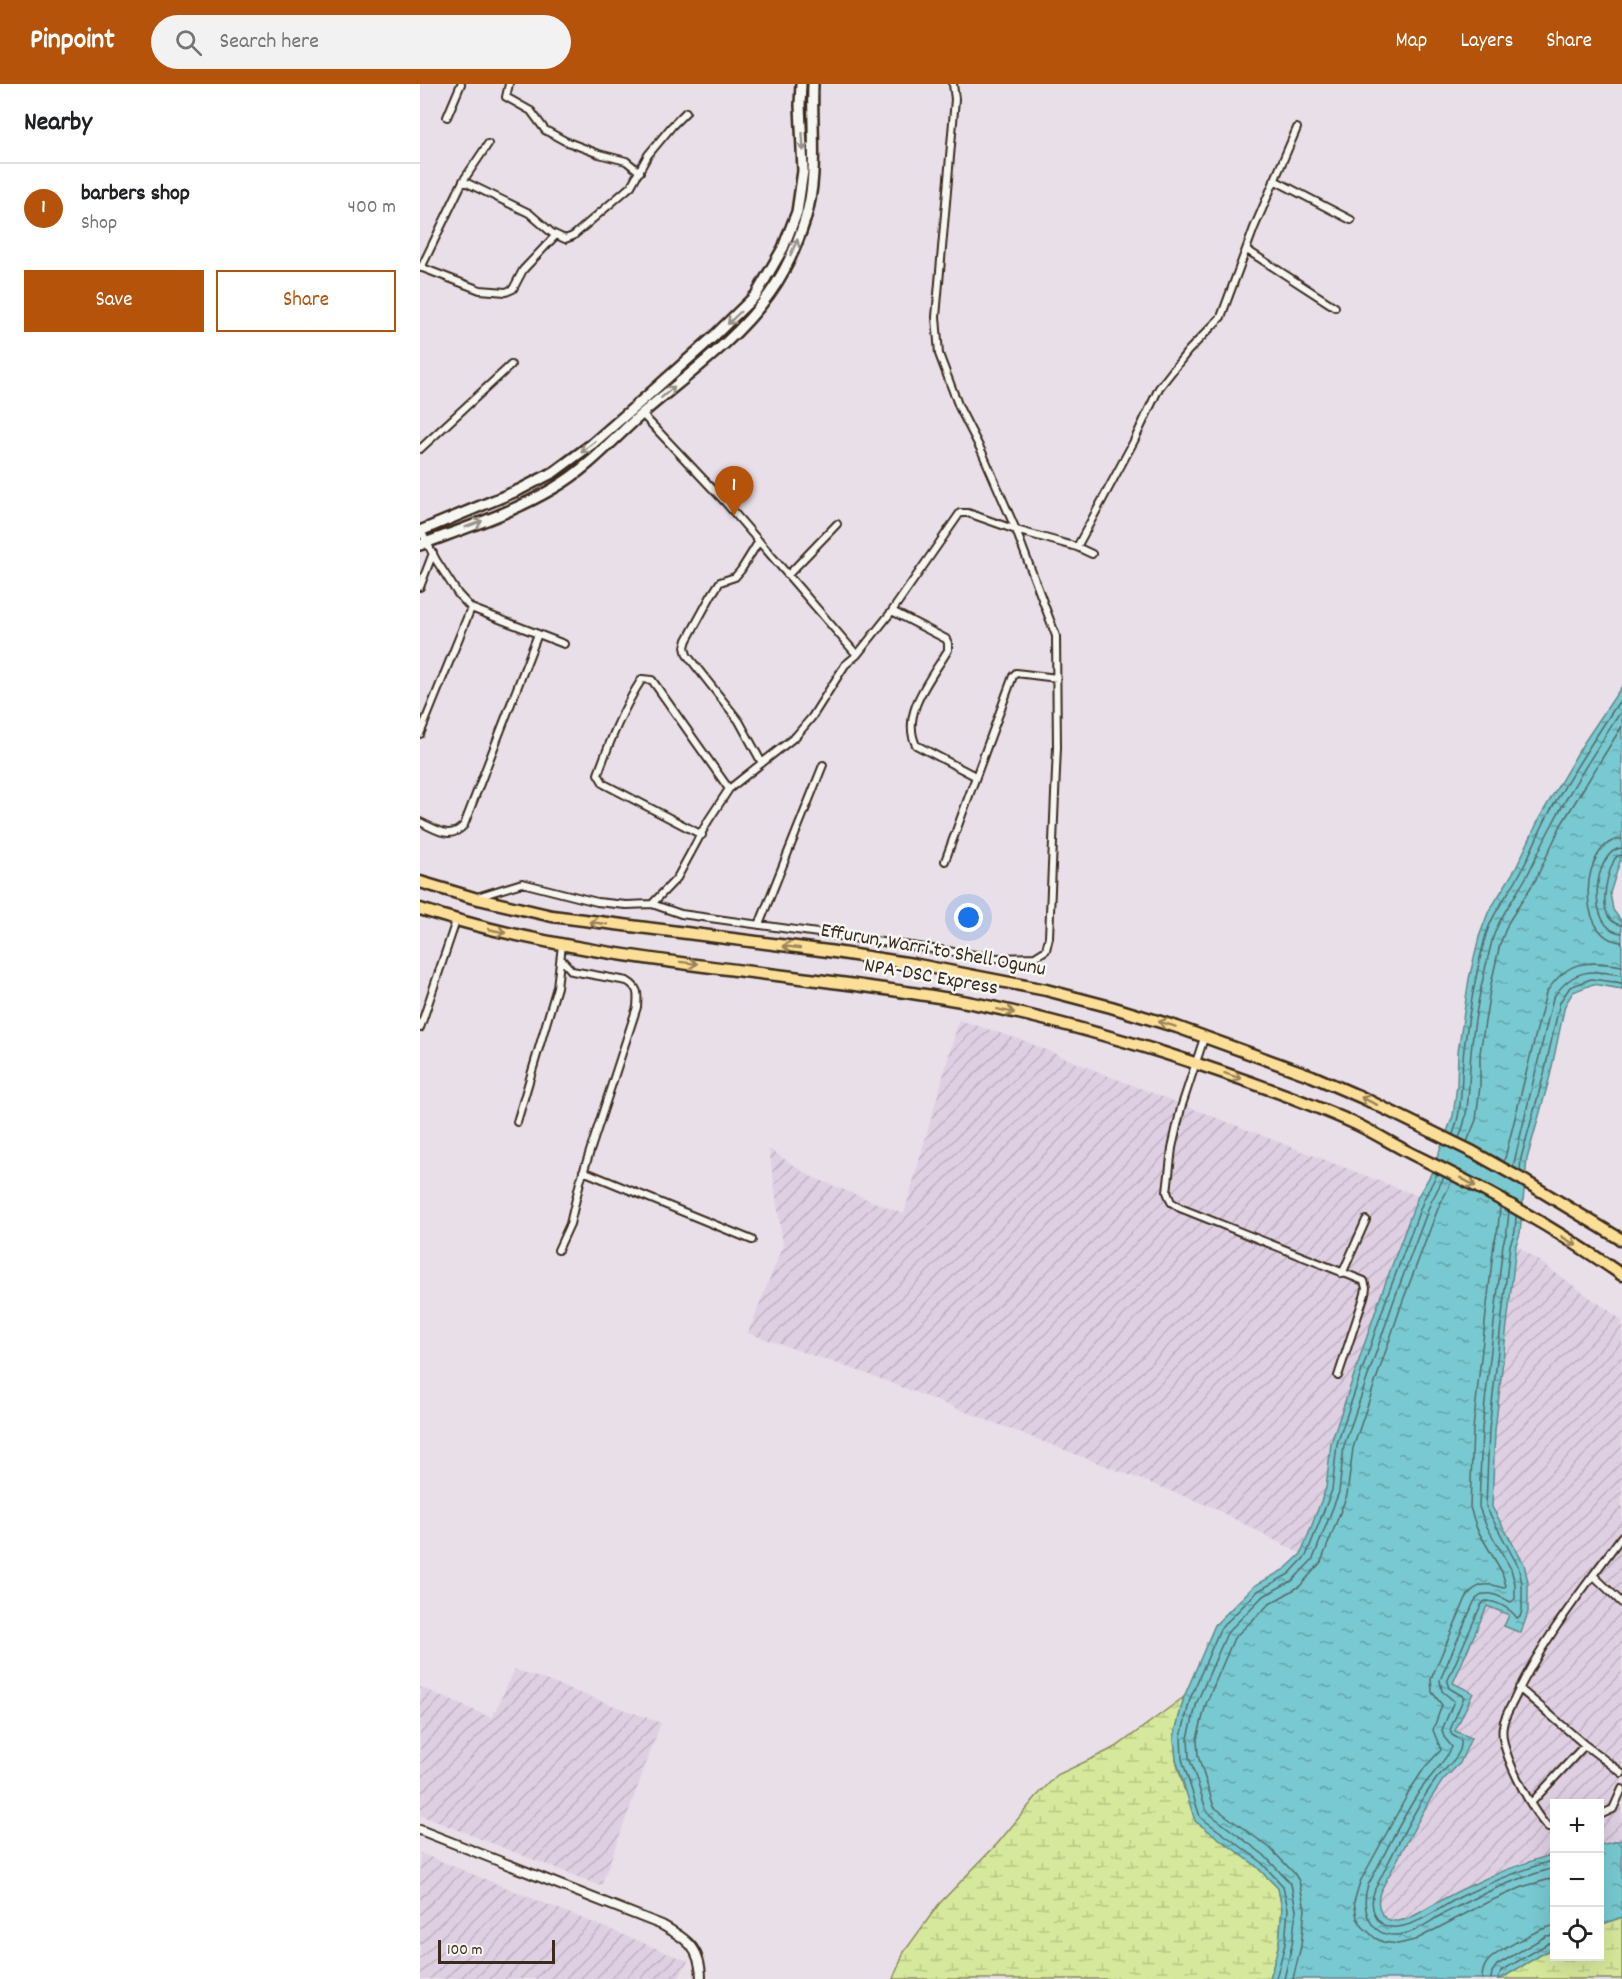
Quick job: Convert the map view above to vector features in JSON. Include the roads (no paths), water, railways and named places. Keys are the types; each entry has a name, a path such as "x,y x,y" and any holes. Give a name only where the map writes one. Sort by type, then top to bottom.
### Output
{"main road":[{"path":"420,530 519,490 554,472 592,444 654,390 756,295 783,248 797,212 803,171 801,84"},
{"path":"424,544 511,509 556,487 590,463 729,338 759,308 781,276 798,238 811,198 814,155 813,84"},
{"name":"Effurun, Warri to Shell Ogunu","path":"420,882 474,898 552,916 838,953 984,976 1111,1006 1312,1076 1421,1126 1523,1180 1622,1240"},
{"name":"NPA-DSC Express","path":"420,909 456,921 562,945 967,1002 1080,1027 1196,1063 1314,1106 1360,1126 1449,1171 1593,1255 1622,1275"}],"street":[{"path":"447,117 461,84"},
{"path":"509,84 506,97 531,111 545,130 582,148 626,161 640,172"},
{"path":"474,898 522,883 597,902 626,905 651,904 681,914 997,958 1035,957 1046,950 1049,937 1057,747 1056,636 1016,530 982,452 959,407 939,354 936,317 955,99 953,84"},
{"path":"463,181 529,213 556,235 565,239 573,236 631,186 648,155 686,112"},
{"path":"1077,547 1134,441 1159,388 1188,351 1221,317 1274,180 1297,128"},
{"path":"488,144 463,181 420,267 480,290 506,292 513,289 523,270 556,235"},
{"path":"1274,180 1351,220"},
{"path":"1247,250 1335,307"},
{"path":"420,449 511,365"},
{"path":"642,414 726,502 856,655"},
{"path":"651,904 677,879 708,821 729,789 796,736 812,717 845,665 856,655 892,610 960,513 968,513 1016,530 1077,547 1092,554"},
{"path":"788,574 837,524"},
{"path":"420,530 424,544 433,553 458,594 471,608 564,644"},
{"path":"759,541 735,577 720,582 702,610 685,647 687,655 739,721 762,763"},
{"path":"420,587 433,553"},
{"path":"420,734 471,608"},
{"path":"892,610 946,639 948,643 948,650 919,698 913,715 912,738 916,745 975,776"},
{"path":"420,822 448,834 458,832 464,825 538,634"},
{"path":"945,861 975,776 1016,673 1057,678"},
{"path":"702,835 600,780 598,774 606,752 629,701 642,679 652,680 729,789"},
{"path":"759,926 823,765"},
{"path":"420,1028 456,921"},
{"path":"517,1122 557,987 562,945"},
{"path":"558,1250 570,1224 584,1171 637,1007 638,992 634,985 627,981 573,971 561,959"},
{"path":"1204,1038 1181,1108 1172,1148 1167,1192 1171,1202 1180,1208 1364,1281 1366,1288 1338,1376"},
{"path":"584,1171 752,1240"},
{"path":"1342,1274 1366,1220"},
{"path":"1550,1828 1537,1816 1519,1782 1503,1740 1503,1725 1520,1688 1545,1645 1622,1536"},
{"path":"1593,1575 1622,1603"},
{"path":"1520,1688 1585,1745 1622,1773"},
{"path":"1531,1803 1585,1745"},
{"path":"1604,1813 1613,1809 1622,1789"},
{"path":"420,1830 662,1925 686,1938 701,1964 701,1979"}],"water":[{"path":"1622,686 1622,855 1610,893 1613,910 1622,922 1622,989 1593,984 1573,992 1565,1005 1550,1076 1527,1159 1495,1431 1492,1507 1524,1564 1528,1582 1528,1612 1521,1633 1504,1626 1509,1615 1487,1606 1453,1683 1473,1693 1455,1731 1471,1738 1460,1763 1443,1780 1429,1801 1380,1892 1379,1902 1383,1916 1391,1921 1402,1920 1495,1874 1550,1855 1550,1949 1500,1979 1270,1979 1279,1943 1282,1908 1278,1888 1255,1865 1195,1821 1176,1759 1174,1737 1184,1697 1215,1625 1254,1586 1285,1569 1301,1554 1326,1488 1331,1443 1381,1295 1418,1196 1430,1176 1453,1116 1458,1052 1469,979 1479,937 1488,913 1516,868 1541,815 1583,744"},
{"path":"1622,1840 1622,1917 1604,1924 1604,1853 1604,1844"}],"place":[{"name":"barbers shop","path":"734,516"}]}
